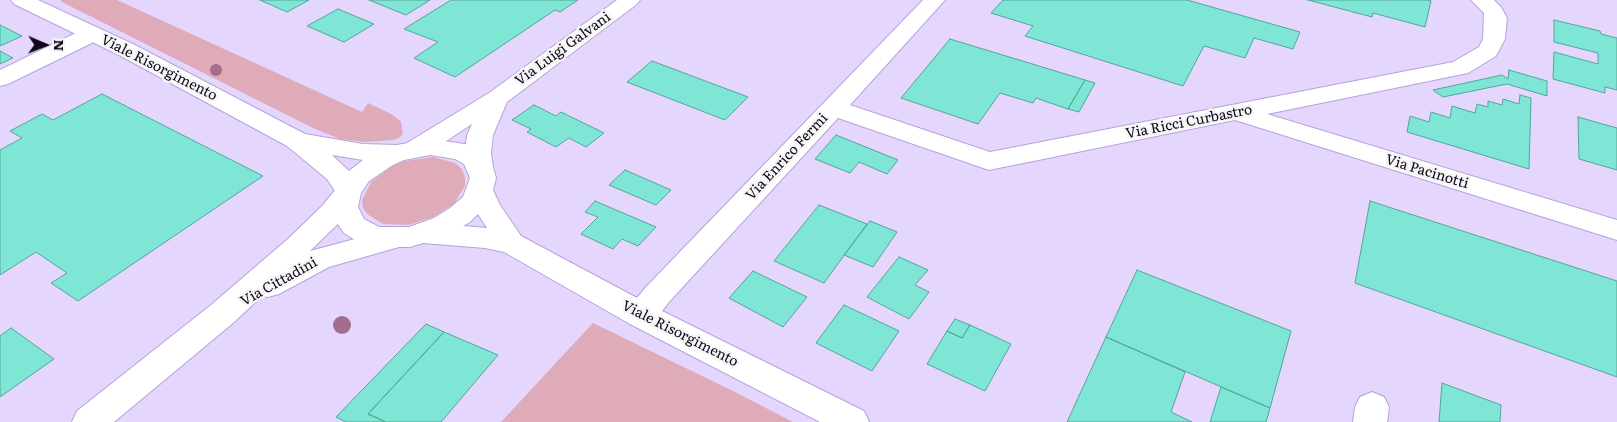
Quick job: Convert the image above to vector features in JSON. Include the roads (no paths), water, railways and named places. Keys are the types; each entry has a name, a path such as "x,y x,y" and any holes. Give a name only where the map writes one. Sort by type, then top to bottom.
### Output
{"street":[{"name":"Viale Risorgimento","path":"21,0 127,50 296,140 337,173 347,194"},
{"name":"Via Luigi Galvani","path":"407,151 497,98 630,0"},
{"name":"Via Enrico Fermi","path":"641,315 658,294 935,0"},
{"name":"Via Ricci Curbastro","path":"834,108 989,161 1460,68 1488,51 1494,39 1496,18 1494,11 1481,0"},
{"path":"0,79 92,34"},
{"name":"Via Luigi Galvani","path":"480,179 478,153 480,135 487,116 497,98"},
{"name":"Via Pacinotti","path":"1237,113 1617,230"},
{"name":"Viale Risorgimento","path":"296,140 364,152 407,151"},
{"path":"438,147 462,151 473,158 480,179 473,202 460,215 444,226 410,236 379,237 365,233 354,226 347,217 344,207 347,194 360,175 371,167 407,151 438,147"},
{"name":"Viale Risorgimento","path":"480,179 488,208 511,243"},
{"name":"Via Cittadini","path":"89,422 222,314 299,245 332,213 347,194"},
{"name":"Viale Risorgimento","path":"410,236 485,238 511,243 641,315 852,422"},
{"name":"Via Cittadini","path":"222,314 272,284 320,259 410,236"}]}
